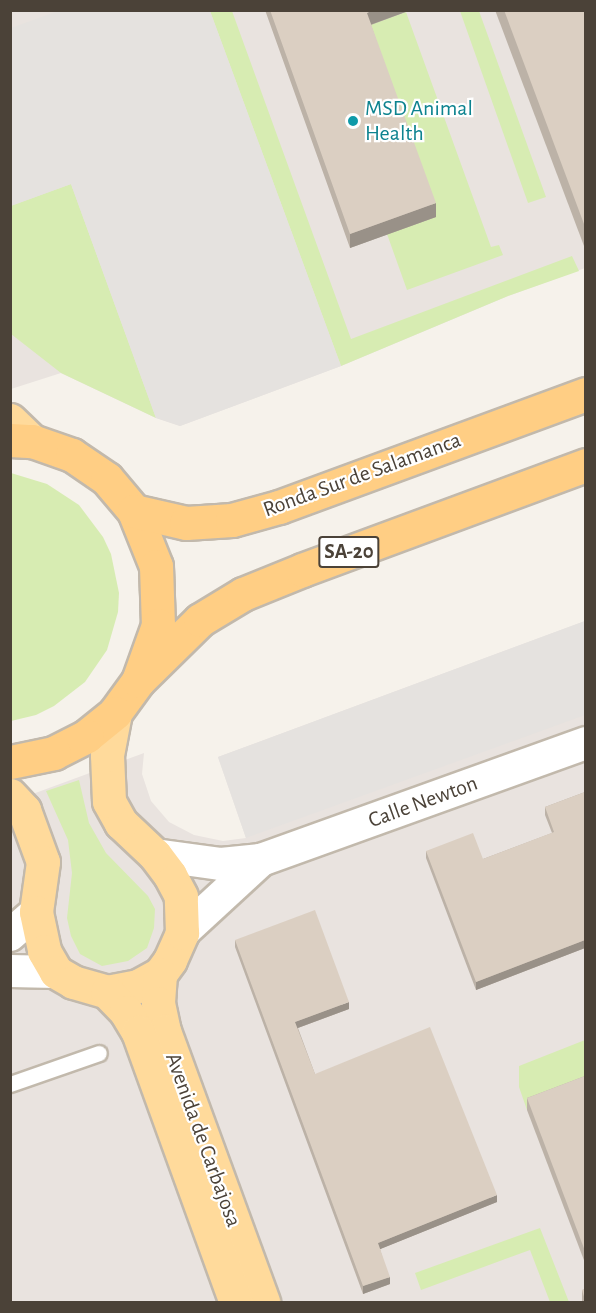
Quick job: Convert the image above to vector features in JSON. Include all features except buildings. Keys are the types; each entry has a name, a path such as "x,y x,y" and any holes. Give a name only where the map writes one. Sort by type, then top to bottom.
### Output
{"highway":[{"name":"Ronda Sur de Salamanca","path":"134,511 186,523 232,520 279,507 585,394"},
{"name":"SA-20","path":"18,434 72,455 107,479 134,511 156,566 158,625 138,681"},
{"name":"SA-20","path":"10,762 54,753 87,736 114,713 138,681 200,620 243,594 585,465"}],"main road":[{"name":"Avenida de Carbajosa","path":"114,713 107,755 109,801 121,823 154,855 170,875 181,896 182,933 170,960 160,974 158,1003 164,1031 263,1302"},
{"path":"10,795 24,810 43,862 36,912 44,951 56,972 73,982 107,992 138,986 160,974"},
{"name":"Avenida de Carbajosa","path":"107,992 126,1012 138,1032 236,1302"}],"street":[{"name":"Calle Newton","path":"154,855 221,864 261,860 585,743"},
{"name":"Calle Newton","path":"182,933 261,860"},
{"path":"10,935 36,912"},
{"path":"10,971 56,972"}],"lane":[{"path":"10,1084 99,1053"}],"shaded area":[{"path":"10,11 585,11 585,268 508,296 341,366 180,426 156,418 61,373 11,389"},
{"path":"58,11 210,11 341,366 180,426 156,418 71,184 11,206 11,28"},
{"path":"585,621 585,1302 11,1302 11,802 144,753 142,774 151,801 169,822 194,835 223,841 246,838 218,757"},
{"path":"585,621 585,715 246,838 218,757"}],"green space":[{"path":"210,11 232,11 351,339 572,256 579,271 508,296 341,366"},
{"path":"460,11 479,11 546,197 528,203"},
{"path":"406,12 491,247 499,245 503,255 407,290 387,234 436,216 367,26"},
{"path":"71,184 156,418 61,373 11,334 10,206"},
{"path":"11,473 47,484 79,505 103,537 111,554 119,593 118,612 107,650 85,682 54,706 36,715 11,721"},
{"path":"79,780 89,823 106,853 148,896 155,909 154,928 147,948 128,961 102,966 80,954 71,936 67,918 72,873 68,840 46,791"},
{"path":"585,1040 585,1088 527,1110 519,1087 519,1066"},
{"path":"540,1228 569,1302 550,1302 530,1250 421,1290 415,1273"}],"place":[{"name":"MSD Animal Health","path":"353,121"}]}
